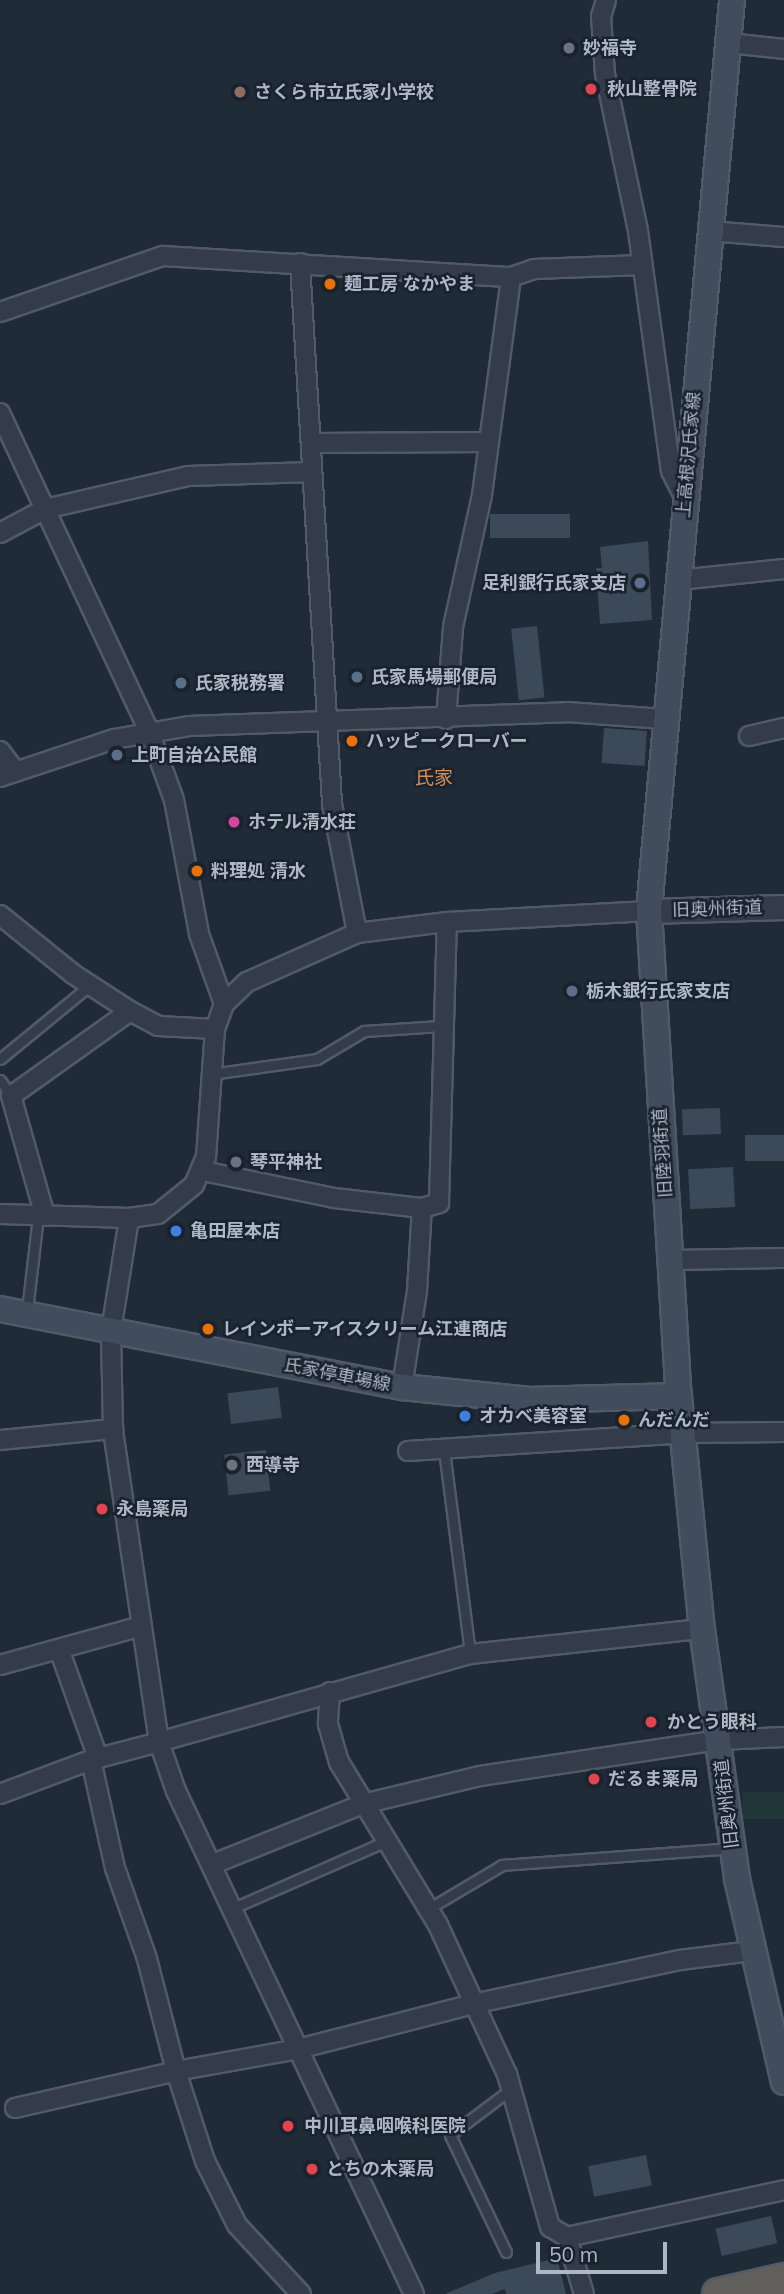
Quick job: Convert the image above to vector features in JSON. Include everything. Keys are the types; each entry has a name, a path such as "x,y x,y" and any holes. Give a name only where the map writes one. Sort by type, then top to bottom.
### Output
{"highway":[{"path":"718,2294 784,2278"}],"main road":[{"name":"上高根沢氏家線","path":"649,911 664,719 732,0"},
{"name":"旧陸羽街道","path":"649,911 679,1396"},
{"name":"氏家停車場線","path":"0,1309 402,1387 530,1400 679,1396"},
{"name":"旧奥州街道","path":"679,1396 702,1629 732,1848 751,1951 784,2082"}],"street":[{"path":"606,0 601,16 605,74 642,265 661,421 671,471 685,499"},
{"path":"728,43 784,49"},
{"path":"709,231 784,237"},
{"path":"0,312 163,256 512,276 534,269 642,265"},
{"path":"300,263 332,804 357,933"},
{"path":"446,719 453,627 482,495 487,442 512,276"},
{"path":"0,412 149,731 174,800 199,933 224,1004"},
{"path":"310,443 487,442"},
{"path":"0,533 45,509 188,475 312,472"},
{"path":"678,580 784,569"},
{"path":"0,751 8,775 149,731 567,712 664,719"},
{"path":"749,736 784,728"},
{"name":"旧奥州街道","path":"649,911 784,907"},
{"path":"0,1214 129,1218 158,1214 194,1185 203,1171 215,1030 224,1004 247,982 357,933 447,922 649,911"},
{"path":"0,915 90,985 158,1026 215,1030"},
{"path":"203,1171 334,1198 422,1208 439,1203 441,1026 447,922"},
{"path":"42,1216 11,1096 130,1011"},
{"path":"402,1387 417,1290 422,1208"},
{"path":"129,1218 111,1331 113,1429 159,1742 176,1791 213,1864 414,2294"},
{"path":"670,1260 784,1258"},
{"path":"0,1440 113,1429"},
{"path":"408,1451 683,1433 784,1432"},
{"path":"0,1665 142,1626"},
{"path":"0,1794 94,1759 470,1654 702,1629"},
{"path":"60,1649 94,1759 115,1868 147,1959 176,2071 205,2161 237,2225 301,2294"},
{"path":"330,1692 328,1724 339,1762 428,1909 473,2004 511,2089 551,2227 567,2237 584,2294"},
{"path":"213,1864 363,1804 480,1776 719,1740 784,1737"},
{"path":"15,2108 176,2071 298,2049 473,2004 680,1960 751,1951"},
{"path":"567,2237 784,2190"}],"lane":[{"path":"0,1059 90,985"},
{"path":"211,1074 317,1059 363,1031 441,1026"},
{"path":"0,1080 11,1096"},
{"path":"27,1315 42,1216"},
{"path":"444,1450 470,1654"},
{"path":"233,1908 386,1840"},
{"path":"428,1909 502,1865 732,1848"},
{"path":"506,2252 450,2134 511,2089"}],"green space":[{"path":"743,1792 784,1792 784,1819 743,1819"}],"building":[{"path":"490,514 570,514 570,538 490,538"},
{"path":"648,541 652,620 600,624 596,568 602,568 600,547"},
{"path":"537,626 545,698 519,700 511,629"},
{"path":"604,728 647,731 644,766 602,763"},
{"path":"720,1108 721,1134 683,1135 682,1109"},
{"path":"745,1135 784,1135 784,1161 745,1161"},
{"path":"733,1167 735,1207 690,1209 688,1169"},
{"path":"278,1387 282,1418 231,1424 227,1393"},
{"path":"266,1450 270,1491 229,1495 224,1454"},
{"path":"646,2155 652,2185 594,2197 588,2166"},
{"path":"771,2216 777,2243 722,2256 715,2229"},
{"path":"557,2258 566,2294 506,2294 505,2289 492,2294 445,2294 495,2273"}],"place":[{"name":"妙福寺","path":"569,48"},
{"name":"秋山整骨院","path":"591,89"},
{"name":"さくら市立氏家小学校","path":"240,92"},
{"name":"麺工房 なかやま","path":"330,284"},
{"name":"足利銀行氏家支店","path":"640,583"},
{"name":"氏家馬場郵便局","path":"357,677"},
{"name":"氏家税務署","path":"181,683"},
{"name":"ハッピークローバー","path":"352,741"},
{"name":"上町自治公民館","path":"117,755"},
{"name":"ホテル清水荘","path":"234,822"},
{"name":"料理処 清水","path":"197,871"},
{"name":"栃木銀行氏家支店","path":"572,991"},
{"name":"琴平神社","path":"236,1162"},
{"name":"亀田屋本店","path":"176,1231"},
{"name":"レインボーアイスクリーム江連商店","path":"208,1329"},
{"name":"オカベ美容室","path":"465,1416"},
{"name":"んだんだ","path":"624,1420"},
{"name":"西導寺","path":"232,1465"},
{"name":"永島薬局","path":"102,1509"},
{"name":"かとう眼科","path":"651,1722"},
{"name":"だるま薬局","path":"594,1779"},
{"name":"中川耳鼻咽喉科医院","path":"288,2126"},
{"name":"とちの木薬局","path":"312,2169"}],"district":[{"name":"氏家","path":"434,778"}]}
